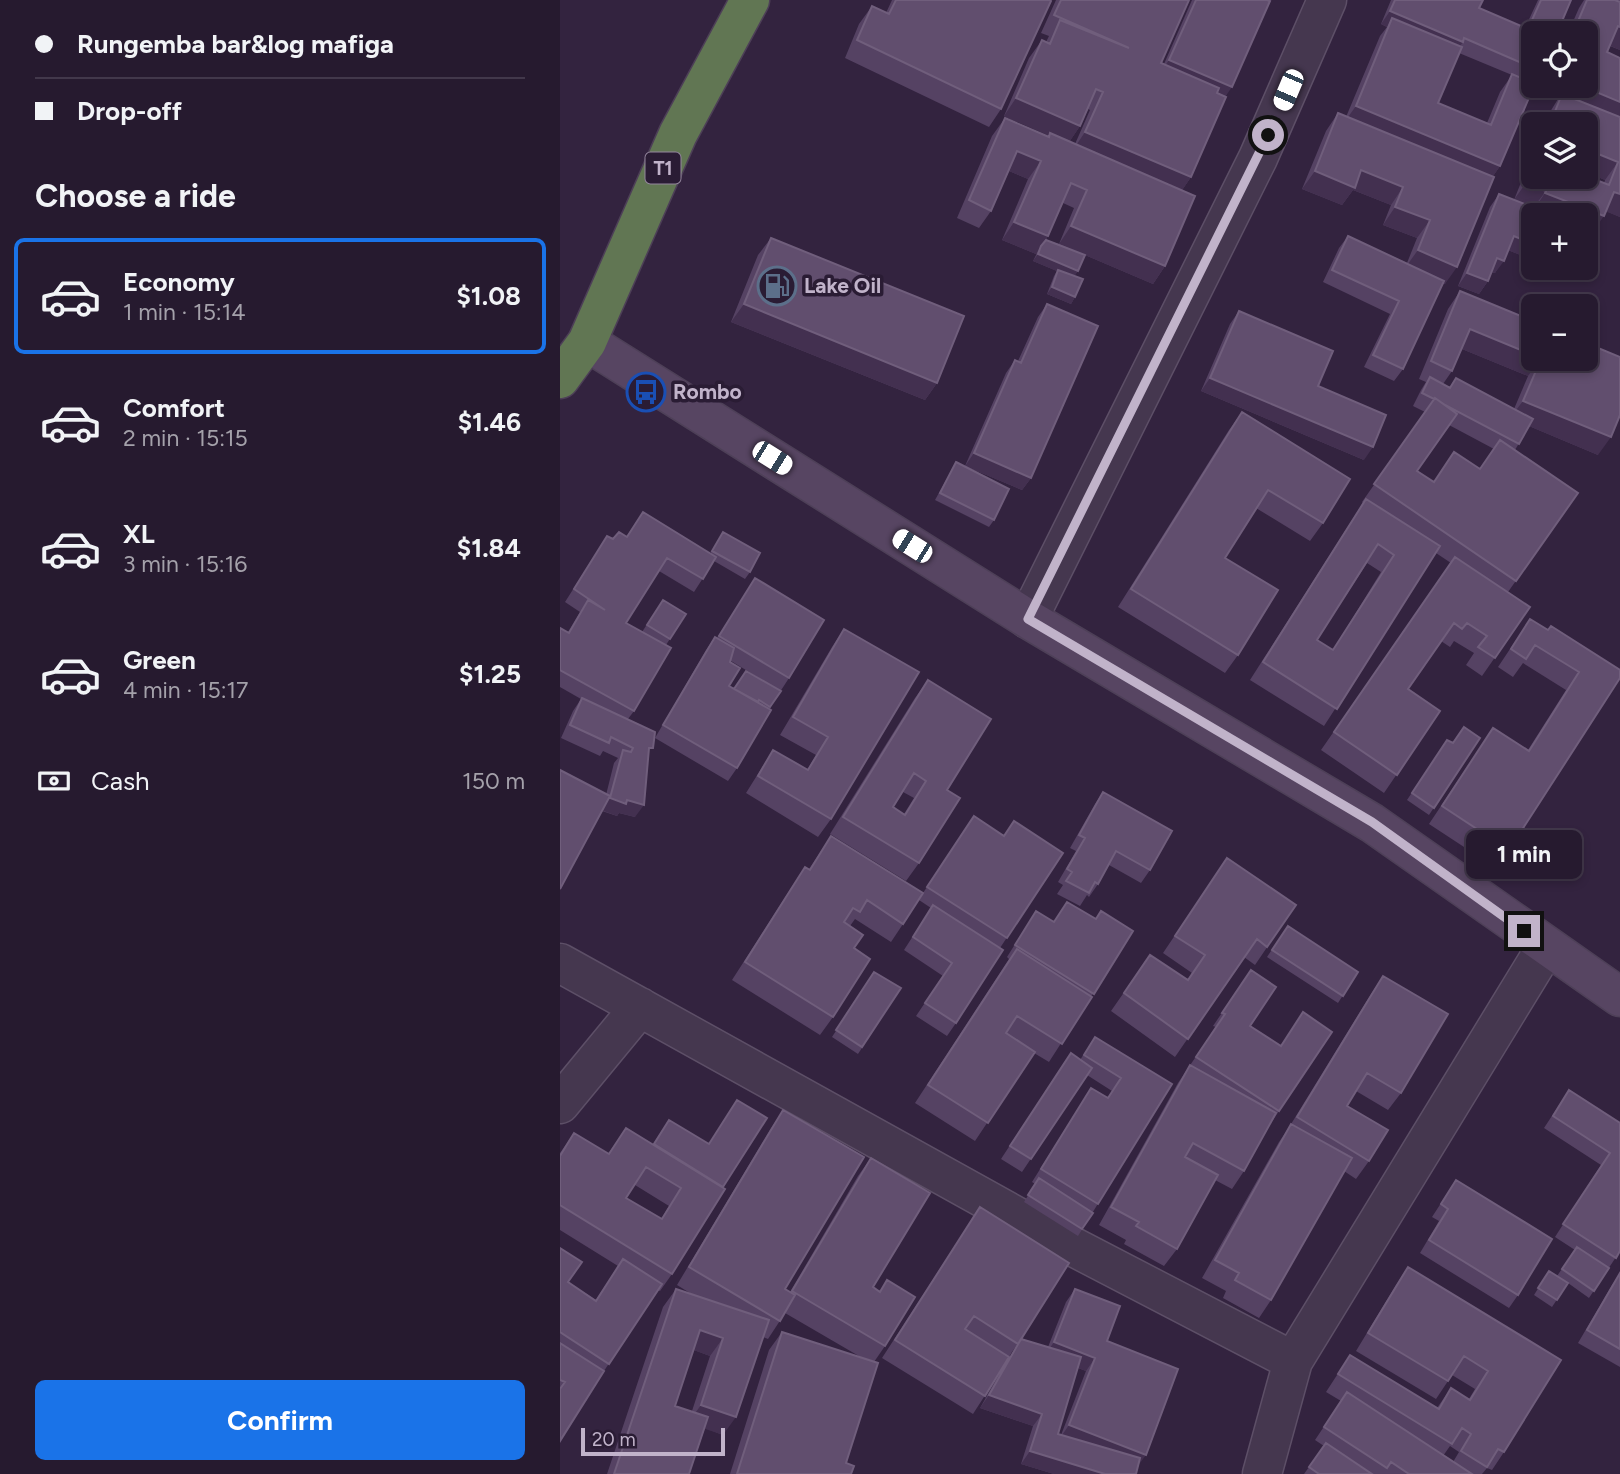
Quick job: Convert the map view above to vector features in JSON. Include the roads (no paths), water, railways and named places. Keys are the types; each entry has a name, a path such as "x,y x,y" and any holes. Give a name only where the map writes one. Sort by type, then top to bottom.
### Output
{"highway":[{"name":"T1","path":"560,379 587,342 678,134 750,0"}],"street":[{"path":"1028,619 1258,158 1327,0"},
{"path":"587,342 1028,619 1372,822 1620,997"},
{"path":"1262,1474 1293,1362 1546,947"},
{"path":"560,963 1041,1230 1293,1362"},
{"path":"560,1104 640,1007"}],"place":[{"name":"Lake Oil","path":"777,286"},
{"name":"Rombo","path":"646,392"}]}
